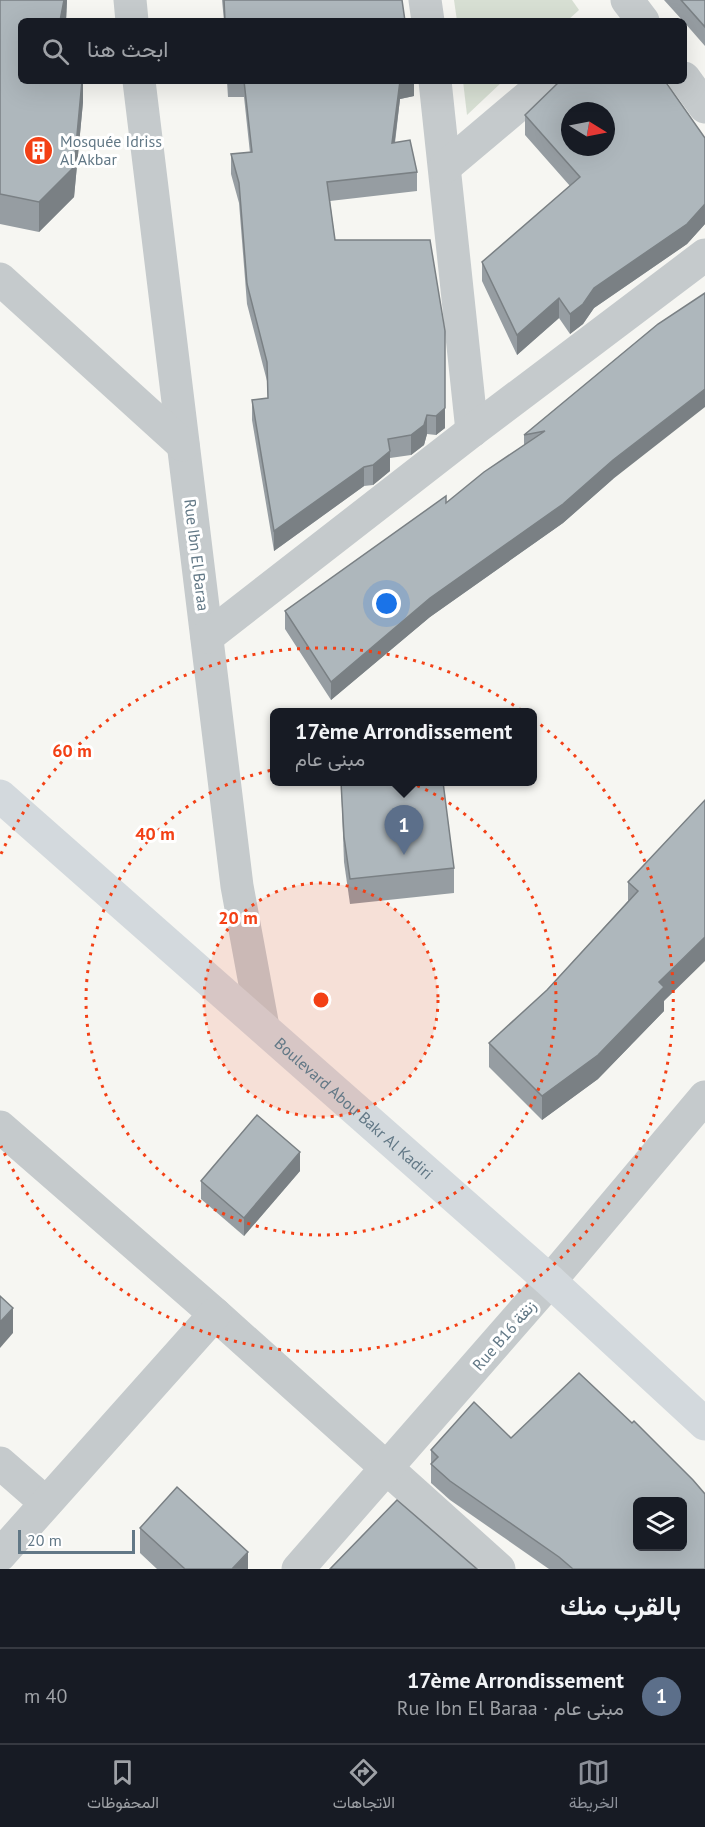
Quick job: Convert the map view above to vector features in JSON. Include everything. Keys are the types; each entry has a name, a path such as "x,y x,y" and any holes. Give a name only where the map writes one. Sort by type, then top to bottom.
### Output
{"main road":[{"name":"Boulevard Abou Bakr Al Kadiri","path":"0,796 550,1281 705,1424"}],"street":[{"path":"130,0 132,18"},
{"path":"425,0 428,18"},
{"path":"687,82 705,107"},
{"name":"Rue Ibn El Baraa","path":"139,84 237,886 263,1028"},
{"path":"435,84 471,432"},
{"path":"445,167 543,84"},
{"path":"207,637 471,432 705,255"},
{"path":"0,279 183,444"},
{"name":"Rue B16 زنقة","path":"298,1569 550,1281 705,1097"},
{"path":"0,1127 215,1314 386,1470 499,1569"},
{"path":"0,1555 215,1314"},
{"path":"0,1463 46,1503"}],"shaded area":[{"path":"454,0 572,0 579,10 570,18 457,18"},
{"path":"463,84 500,84 467,115"}],"building":[{"name":"Mosquée Idriss Al Akbar","path":"0,0 64,0 61,18 18,18 18,84 82,84 74,167 39,202 0,194"},
{"path":"224,0 402,0 405,18 225,18"},
{"path":"681,0 705,0 705,27"},
{"path":"244,84 400,84 392,143 410,140 417,172 327,182 335,240 430,240 445,331 445,408 436,416 427,415 424,425 411,435 388,439 390,451 373,465 364,467 274,531 252,400 268,398 267,362 247,284 239,183 231,154 252,152"},
{"path":"557,84 667,84 705,138 705,204 687,224 594,288 583,304 570,314 559,298 517,335 482,262 580,177 561,156 615,156 615,102 561,102 561,156 525,115"},
{"path":"705,293 705,389 613,460 563,504 430,598 331,682 285,611 446,496 446,503 484,472 545,431 524,435 658,324"},
{"path":"341,786 444,786 454,868 350,879 344,837"},
{"path":"705,800 705,937 659,982 664,987 598,1055 542,1096 489,1043 547,990 638,891 628,882"},
{"path":"257,1115 300,1152 244,1218 201,1181"},
{"path":"0,1296 13,1308 0,1322"},
{"path":"579,1373 632,1423 634,1421 705,1494 705,1569 573,1569 450,1481 431,1464 438,1457 431,1450 474,1402 511,1438"},
{"path":"177,1487 248,1552 232,1569 185,1569 140,1528"},
{"path":"397,1500 477,1569 330,1569"}],"place":[{"name":"Mosquée Idriss Al Akbar","path":"39,150"},
{"name":"17ème Arrondissement","path":"404,855"}]}
